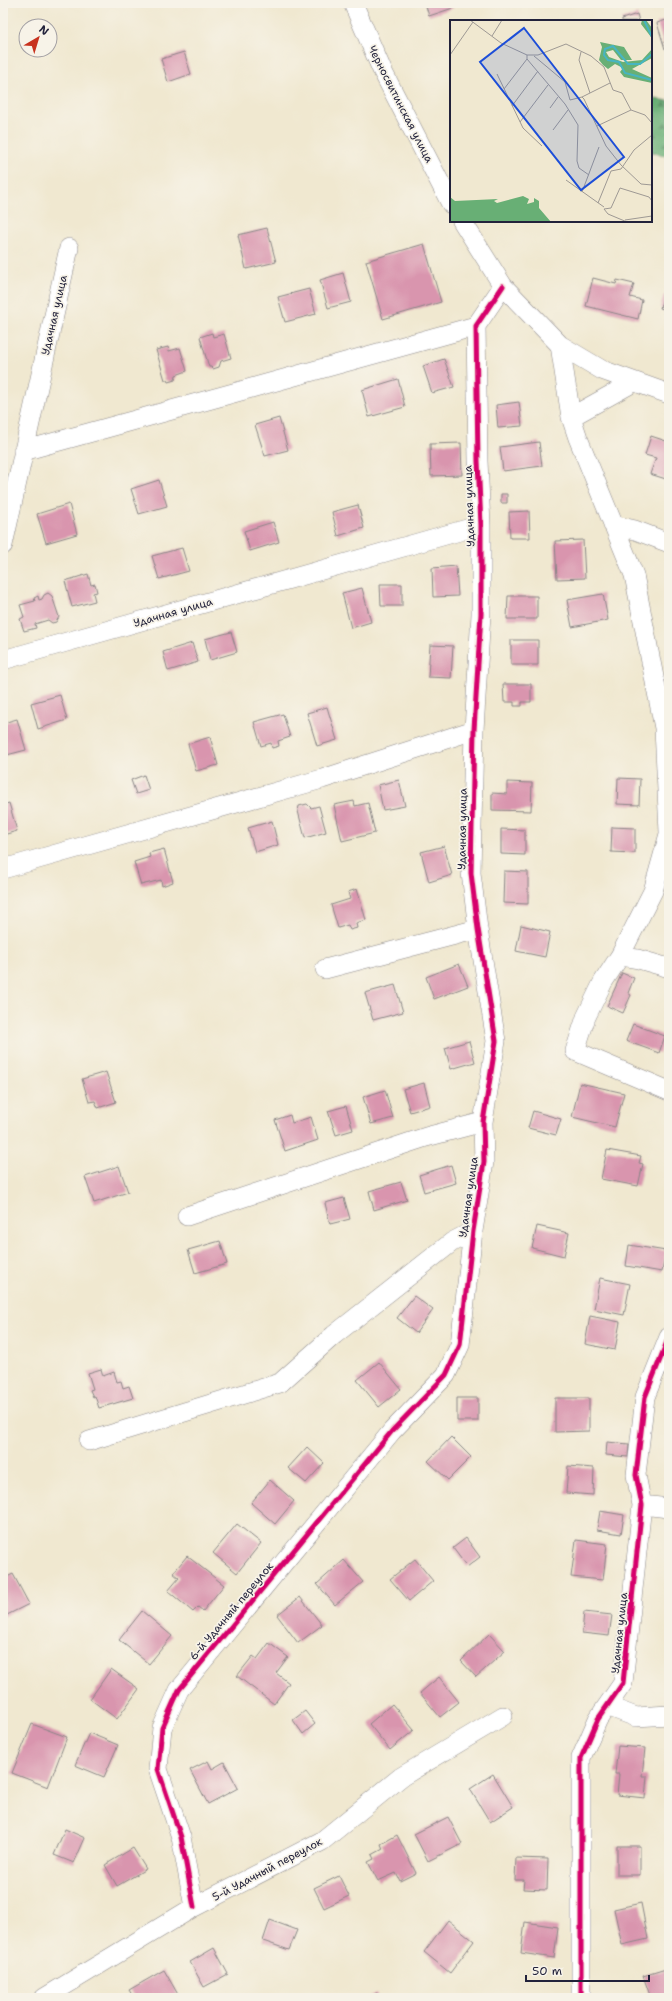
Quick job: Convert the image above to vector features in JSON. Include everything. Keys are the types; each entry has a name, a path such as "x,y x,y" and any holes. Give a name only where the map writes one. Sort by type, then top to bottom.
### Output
{"street":[{"name":"Черносвитинская улица","path":"353,3 382,70 450,202"},
{"path":"463,222 503,286 560,345 602,370 669,394"},
{"name":"Удачная улица","path":"3,545 69,248"},
{"path":"23,451 476,326 503,286"},
{"name":"Удачная улица","path":"446,1375 460,1345 473,1231 484,1162 483,1122 496,1041 478,929 471,873 474,730 480,614 482,524 478,461 476,326"},
{"path":"560,345 571,417 578,438 634,575 664,728 669,833 653,891 620,956 603,982 586,1017 575,1051 669,1090"},
{"path":"571,417 634,382"},
{"name":"Удачная улица","path":"3,660 482,524"},
{"path":"613,525 635,530 669,543"},
{"path":"3,869 322,779 474,730"},
{"path":"325,969 478,929"},
{"path":"620,956 638,958 669,968"},
{"path":"186,1216 426,1137 483,1122"},
{"path":"89,1441 280,1383 334,1335 452,1242 473,1231"},
{"name":"Удачная улица","path":"581,1998 582,1758 598,1719 623,1683 642,1505 636,1475 645,1397 669,1337"},
{"name":"6-й Удачный переулок","path":"194,1907 181,1837 158,1769 162,1728 179,1690 392,1432 446,1375"},
{"path":"642,1505 669,1508"},
{"path":"607,1706 636,1717 669,1715"},
{"name":"5-й Удачный переулок","path":"44,1998 194,1907 322,1841 401,1777 503,1716"}],"green space":[{"path":"652,98 669,101 669,157 652,152"}],"building":[{"path":"425,3 452,3 453,8 429,16"},
{"path":"637,14 639,20 622,20"},
{"path":"669,19 669,48 665,49 657,23"},
{"path":"184,52 191,74 168,82 161,59"},
{"path":"267,228 276,262 246,269 238,235"},
{"path":"424,244 441,302 383,319 366,261"},
{"path":"343,273 351,302 328,308 320,280"},
{"path":"593,278 616,284 617,280 634,284 630,297 642,300 638,319 586,306"},
{"path":"309,289 316,314 285,322 278,297"},
{"path":"664,295 669,296 669,311 660,308"},
{"path":"212,333 213,337 224,334 231,358 221,361 219,367 213,369 209,367 200,337"},
{"path":"168,347 169,351 180,348 187,371 176,375 175,380 168,382 165,380 156,350"},
{"path":"444,359 454,387 432,393 423,366"},
{"path":"398,379 405,407 369,417 362,390"},
{"path":"519,402 522,426 498,428 496,405"},
{"path":"279,418 288,450 265,456 255,425"},
{"path":"651,436 669,442 669,480 650,474 656,458 645,455"},
{"path":"539,442 542,466 503,471 500,447"},
{"path":"461,443 462,475 431,476 430,444"},
{"path":"159,480 167,506 139,514 131,489"},
{"path":"501,494 507,494 507,503 501,503"},
{"path":"69,504 77,534 46,543 37,514"},
{"path":"358,505 364,528 338,536 332,512"},
{"path":"529,511 530,538 510,538 509,512"},
{"path":"273,522 279,542 250,551 244,531"},
{"path":"583,540 585,578 557,579 555,541"},
{"path":"182,548 189,571 159,579 152,556"},
{"path":"456,566 458,596 433,597 432,568"},
{"path":"88,574 91,585 95,584 97,592 93,593 95,601 72,607 65,581"},
{"path":"380,584 402,584 402,606 381,606"},
{"path":"362,588 371,622 351,628 342,593"},
{"path":"48,593 52,596 59,617 56,622 52,623 48,620 35,624 36,628 24,631 20,619 24,617 20,605 35,601 34,598 38,596 39,600 42,599 44,595"},
{"path":"603,594 608,620 572,627 567,600"},
{"path":"508,596 537,596 537,619 507,619"},
{"path":"231,632 237,652 210,660 205,639"},
{"path":"511,640 538,640 538,665 511,665"},
{"path":"192,643 198,662 168,671 163,652"},
{"path":"430,645 453,646 451,678 428,677"},
{"path":"503,684 531,684 531,702 522,702 522,706 514,706 514,702 504,702"},
{"path":"60,695 67,720 38,729 31,703"},
{"path":"327,707 337,740 317,746 307,713"},
{"path":"283,714 290,737 278,741 279,746 272,748 271,743 261,746 254,722"},
{"path":"17,719 26,750 3,756 3,723"},
{"path":"210,737 218,765 196,771 188,744"},
{"path":"144,775 149,790 136,794 131,780"},
{"path":"618,778 640,779 639,805 617,804"},
{"path":"399,780 405,806 383,810 378,785"},
{"path":"507,782 532,783 531,811 492,810 492,793 507,794"},
{"path":"354,801 355,806 368,803 375,833 342,841 334,805"},
{"path":"9,803 17,831 3,835 3,805"},
{"path":"307,804 311,808 319,806 326,832 305,838 298,811 299,806"},
{"path":"272,821 278,845 255,852 248,828"},
{"path":"612,827 635,828 635,853 611,852"},
{"path":"501,829 525,830 525,855 501,854"},
{"path":"444,846 452,875 429,882 421,852"},
{"path":"164,849 173,882 162,886 161,880 141,885 134,862 150,857 149,853"},
{"path":"504,871 528,872 528,904 503,903"},
{"path":"357,889 366,920 356,923 357,928 350,930 348,925 338,928 331,905 350,899 348,892"},
{"path":"521,925 550,932 545,957 516,951"},
{"path":"459,964 468,986 434,999 426,977"},
{"path":"622,973 634,978 628,993 631,995 623,1013 607,1006"},
{"path":"395,985 403,1012 373,1020 365,993"},
{"path":"633,1024 665,1036 659,1053 626,1041"},
{"path":"469,1041 475,1062 451,1069 445,1048"},
{"path":"106,1072 116,1102 98,1108 95,1101 89,1102 82,1079"},
{"path":"424,1083 430,1106 410,1112 403,1089"},
{"path":"580,1083 624,1093 615,1127 572,1117"},
{"path":"385,1090 393,1118 371,1124 363,1097"},
{"path":"346,1106 353,1130 336,1135 328,1111"},
{"path":"533,1111 561,1119 556,1135 528,1128"},
{"path":"290,1115 292,1123 311,1117 318,1140 285,1151 275,1120"},
{"path":"607,1150 641,1156 639,1163 643,1164 638,1186 601,1179"},
{"path":"451,1165 456,1183 424,1192 419,1175"},
{"path":"119,1166 128,1192 94,1203 85,1177"},
{"path":"401,1182 407,1200 374,1210 369,1191"},
{"path":"344,1198 350,1219 330,1224 325,1203"},
{"path":"537,1226 569,1233 564,1256 532,1248"},
{"path":"220,1241 227,1264 195,1273 188,1250"},
{"path":"629,1245 666,1251 662,1272 626,1266"},
{"path":"600,1278 630,1284 624,1315 594,1309"},
{"path":"414,1296 433,1310 416,1333 397,1318"},
{"path":"590,1316 620,1322 615,1350 585,1344"},
{"path":"379,1362 401,1389 379,1407 357,1380"},
{"path":"101,1369 103,1376 114,1372 117,1382 121,1381 123,1388 129,1386 133,1398 99,1408 95,1396 93,1397 90,1390 93,1389 88,1373"},
{"path":"457,1398 478,1398 478,1421 457,1421"},
{"path":"555,1398 589,1398 589,1431 555,1432"},
{"path":"451,1437 471,1457 448,1480 428,1461"},
{"path":"607,1442 629,1444 628,1457 606,1455"},
{"path":"307,1447 324,1463 306,1483 288,1468"},
{"path":"568,1466 594,1468 593,1495 566,1493"},
{"path":"270,1480 294,1501 275,1524 251,1503"},
{"path":"600,1511 624,1515 621,1534 597,1530"},
{"path":"237,1524 261,1543 237,1573 213,1553"},
{"path":"466,1538 480,1557 467,1567 453,1548"},
{"path":"576,1540 607,1544 603,1580 571,1577"},
{"path":"187,1556 224,1585 203,1611 198,1607 193,1612 168,1591 179,1578 173,1573"},
{"path":"415,1559 433,1581 409,1601 390,1579"},
{"path":"344,1560 363,1582 335,1605 317,1584"},
{"path":"13,1574 29,1604 3,1617 3,1579"},
{"path":"300,1597 322,1625 298,1643 277,1615"},
{"path":"142,1611 172,1636 149,1664 119,1640"},
{"path":"584,1612 612,1615 609,1636 582,1633"},
{"path":"489,1634 505,1651 476,1677 461,1661"},
{"path":"269,1643 288,1657 276,1673 289,1683 274,1704 237,1676 253,1656 257,1659"},
{"path":"111,1669 139,1689 117,1719 90,1699"},
{"path":"439,1677 459,1702 440,1717 420,1693"},
{"path":"392,1704 414,1730 390,1750 369,1724"},
{"path":"305,1711 315,1724 303,1734 293,1720"},
{"path":"32,1724 67,1737 48,1787 12,1773"},
{"path":"89,1733 118,1745 104,1777 75,1765"},
{"path":"618,1746 645,1748 642,1776 647,1776 645,1798 617,1795 619,1774 615,1774"},
{"path":"208,1761 212,1769 224,1762 238,1788 208,1804 190,1770"},
{"path":"493,1774 513,1807 490,1822 470,1789"},
{"path":"448,1817 462,1844 428,1861 414,1834"},
{"path":"65,1829 85,1838 74,1863 54,1855"},
{"path":"397,1835 416,1873 400,1881 396,1873 378,1881 368,1862 374,1859 372,1855 383,1849 381,1844"},
{"path":"617,1846 640,1846 640,1875 617,1875"},
{"path":"133,1848 146,1869 117,1886 105,1865"},
{"path":"516,1858 548,1859 547,1890 523,1889 524,1880 515,1880"},
{"path":"339,1876 349,1896 324,1908 314,1888"},
{"path":"641,1903 648,1939 622,1945 614,1909"},
{"path":"270,1920 297,1930 289,1950 263,1941"},
{"path":"448,1920 474,1941 450,1973 424,1952"},
{"path":"525,1922 558,1927 554,1958 521,1953"},
{"path":"214,1948 228,1974 204,1987 190,1962"},
{"path":"669,1968 669,1998 651,1998 643,1976"},
{"path":"164,1970 180,1998 134,1998 129,1990"},
{"path":"377,1993 379,1998 368,1998"}],"cycle path":[{"path":"194,1907 181,1837 158,1769 162,1728 179,1690 392,1431 446,1375 460,1345 473,1231 484,1162 483,1122 496,1041 478,929 471,873 474,730 481,614 481,525 478,461 476,326 503,286"},
{"path":"581,1998 581,1758 598,1719 623,1683 642,1505 636,1475 645,1397 669,1337"}]}
